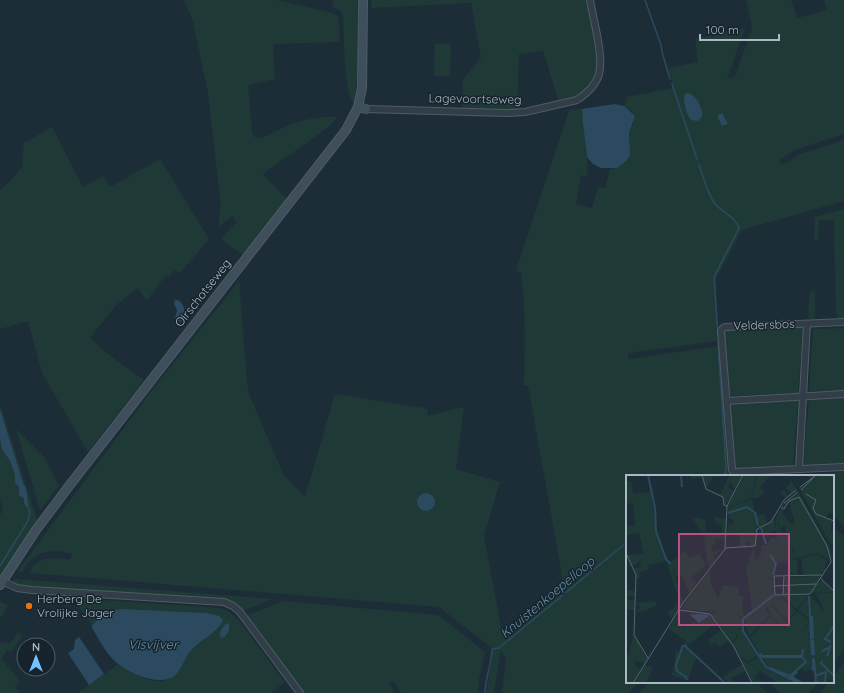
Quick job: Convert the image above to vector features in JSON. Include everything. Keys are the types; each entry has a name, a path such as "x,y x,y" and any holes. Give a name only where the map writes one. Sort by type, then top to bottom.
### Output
{"street":[{"name":"Oirschotseweg","path":"1,583 36,530 69,486 362,108 363,0"},
{"name":"Lagevoortseweg","path":"362,108 507,113 525,112 577,100 584,96 592,87 598,76 600,64 590,0"},
{"name":"Veldersbos","path":"844,322 725,327 722,331 730,467 732,470 734,472 844,467"},
{"name":"Veldersbos","path":"799,468 807,324"},
{"path":"726,401 844,394"},
{"path":"1,583 17,588 32,590 224,602 233,606 240,612 300,693"}],"green space":[{"path":"184,0 276,0 333,13 338,17 340,42 273,44 275,79 248,85 252,132 256,138 263,137 302,121 322,117 337,117 327,128 263,175 287,199 243,255 221,239 237,222 232,216 219,227 221,206 208,93 193,22"},
{"path":"332,0 357,0 357,80 354,103 348,88 346,76 343,17 341,11 333,7"},
{"path":"372,0 589,0 600,63 594,80 589,88 578,98 560,105 543,51 519,54 517,111 462,110 463,79 481,58 471,3 371,8"},
{"path":"746,0 791,0 797,18 827,10 824,0 844,0 844,134 795,150 779,160 782,165 800,154 844,140 844,201 742,230 716,279 718,341 628,353 629,359 719,346 730,471 735,474 792,473 788,475 626,475 626,683 638,683 628,693 502,693 506,659 501,651 494,693 487,693 492,659 492,648 439,607 30,573 32,568 41,561 52,558 69,560 73,555 59,551 44,553 37,556 26,565 23,572 17,572 153,389 239,281 249,394 284,476 305,497 335,394 424,408 428,409 427,416 464,407 456,469 500,482 484,536 502,632 504,632 563,581 528,385 524,385 524,300 521,272 516,271 569,110 582,109 587,160 587,177 581,175 576,204 592,208 598,187 605,188 610,169 617,168 630,141 629,133 633,124 632,112 624,106 627,97 674,88 668,68 698,62 695,39 745,28 727,79 735,77 752,28","holes":["422,495 430,495 434,502 419,506 417,502"]},
{"path":"435,44 451,44 450,76 434,76"},
{"path":"52,127 83,187 103,176 110,187 160,159 209,239 180,273 175,270 168,277 166,275 147,300 138,288 116,305 90,338 105,352 144,380 88,452 42,373 28,321 0,329 0,190 22,167 24,143"},
{"path":"844,209 844,318 838,318 836,312 834,220 819,220 818,241 814,241 815,217"},
{"path":"811,291 815,291 814,319 810,319 808,317 809,294"},
{"path":"800,325 803,329 798,393 732,396 730,394 724,330"},
{"path":"844,328 844,391 809,392 813,329"},
{"path":"844,397 844,464 803,466 809,398"},
{"path":"798,399 793,466 745,469 738,469 735,467 730,402"},
{"path":"0,404 37,520 0,579 0,515 3,510 0,500 0,439 2,449 10,461 15,475 15,483 19,487 19,496 24,498 24,504 28,509 26,488 23,483 0,409"},
{"path":"16,429 44,457 59,486 40,510"},
{"path":"844,472 844,525 834,517 834,475 804,475"},
{"path":"834,528 844,536 844,649 834,662"},
{"path":"14,579 272,599 243,611 233,604 23,588 11,583"},
{"path":"59,597 219,608 225,610 231,613 240,622 285,682 271,693 78,693 118,664 133,673 151,680 162,681 168,679 177,674 184,659 191,650 212,633 207,613 122,609 107,611 92,625 75,601 60,600"},
{"path":"283,601 438,615 485,652 479,679 478,693 401,693 394,681 389,682 394,693 301,693 246,616"},
{"path":"0,602 8,605 0,619"},
{"path":"18,632 23,635 22,637 16,637 16,645 11,652 7,650 1,659 20,681 15,687 20,693 0,693 0,643 5,642 10,644"},
{"path":"844,663 844,693 820,693 828,683 834,683 834,676"},
{"path":"649,683 757,683 767,693 639,693"},
{"path":"770,683 817,683 809,693 780,693"}],"water":[{"path":"687,93 696,99 700,106 702,117 698,121 691,120 689,117 685,105 684,95"},
{"path":"615,104 624,106 635,116 629,133 630,155 626,161 617,168 601,168 593,164 587,157 582,109"},
{"path":"722,113 728,124 722,126 717,116"},
{"path":"175,300 178,300 184,308 183,319 180,322 176,321 175,319 177,310 174,304"},
{"path":"0,409 23,483 26,488 29,509 24,504 24,498 19,496 19,487 15,483 15,475 10,461 2,449 0,439"},
{"path":"426,493 432,496 435,502 432,508 426,511 420,508 417,502 420,496"},
{"name":"Visvijver","path":"122,609 207,613 219,616 223,621 216,630 191,650 176,675 166,680 157,680 139,676 122,667 105,650 92,628 92,625 107,611"},
{"path":"227,623 229,624 228,631 225,636 221,638 221,632"},
{"path":"79,637 104,674 89,685 68,653 74,649 75,640"}],"waterway":[{"name":"Knuistenkoepelloop","path":"645,0 661,45 670,79"},
{"name":"Knuistenkoepelloop","path":"672,84 697,159"},
{"name":"Knuistenkoepelloop","path":"699,165 712,200 735,221 739,228 714,277 718,335"},
{"name":"Knuistenkoepelloop","path":"718,342 726,467 726,472 723,475"},
{"path":"0,566 28,521 30,513 29,509"},
{"name":"Knuistenkoepelloop","path":"485,693 492,649 499,648 626,543"}],"place":[{"name":"Herberg De Vrolijke Jager","path":"29,606"}]}
